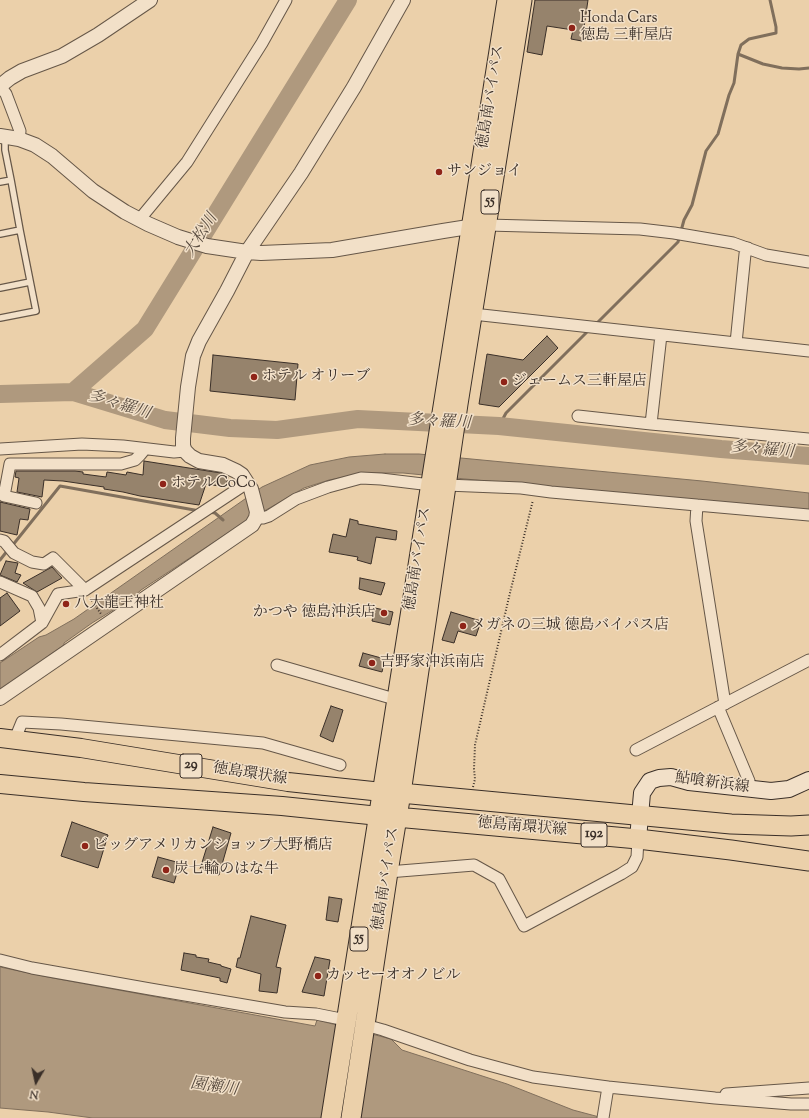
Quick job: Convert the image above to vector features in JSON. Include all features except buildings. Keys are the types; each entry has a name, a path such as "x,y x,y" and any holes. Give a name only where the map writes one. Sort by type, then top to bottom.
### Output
{"highway":[{"name":"徳島南バイパス","path":"451,404 473,314 479,226 507,0"},
{"name":"徳島南バイパス","path":"351,1118 401,793 439,483 451,404 479,226 522,0"},
{"name":"徳島南バイパス","path":"331,1118 382,792 439,483"},
{"name":"徳島南環状線","path":"382,792 730,824 791,826 809,825"},
{"name":"徳島南環状線","path":"379,816 638,839 809,861"}],"main road":[{"name":"徳島環状線","path":"8,739 81,748 288,782 382,792"},
{"name":"鮎喰新浜線","path":"638,839 642,793 650,782 659,778 670,777 689,782 771,791 789,789 809,780"},
{"name":"徳島環状線","path":"0,784 84,792 282,806 379,816"}],"street":[{"path":"8,137 20,131 6,94 0,86 22,71 62,56 98,35 150,0"},
{"path":"143,222 187,162 262,43 286,0"},
{"path":"0,698 252,525 257,515 249,486 242,475 223,465 199,461 190,456 184,444 186,408 193,356 199,341 227,291 242,252 302,173 354,87 403,0"},
{"path":"8,137 35,145 52,156 94,191 143,222 178,237 207,246 242,252 261,253 332,250 479,226 640,229 692,235 733,243 766,255 809,262"},
{"path":"736,342 745,254 748,248"},
{"path":"473,314 809,351"},
{"path":"651,424 661,335"},
{"path":"578,416 809,439"},
{"path":"0,449 82,444 123,446 174,452 184,444"},
{"path":"36,503 4,496 10,464 121,464 135,460 145,448"},
{"path":"257,515 263,518 269,516 296,499 328,487 361,478 521,488 809,515"},
{"path":"0,655 42,624 58,594 87,593 249,486"},
{"path":"697,505 696,521 721,706 749,781 748,789"},
{"path":"0,540 4,541 14,553 32,562 44,564 53,558 87,593"},
{"path":"0,582 32,596 39,608 42,624"},
{"path":"636,750 809,660"},
{"path":"277,665 398,700"},
{"path":"8,739 22,722 61,724 263,743 340,764"},
{"path":"388,872 474,865 499,879 524,926 632,867 637,857 638,839"},
{"path":"0,960 32,968 157,991 285,1012 316,1014 346,1022"},
{"path":"364,1028 383,1030 470,1060 533,1077 607,1092 809,1104"},
{"path":"715,1098 719,1094 809,1088"},
{"path":"603,1118 607,1092"}],"lane":[{"path":"0,318 36,311 5,150 8,137"},
{"path":"0,182 11,180"},
{"path":"0,234 20,230"},
{"path":"0,288 30,282"}],"path":[{"path":"471,800 475,779 475,745 509,597 536,490"},
{"path":"87,593 104,618"}],"water":[{"path":"385,454 419,454 702,481 809,493 809,512 403,473 365,473 329,480 304,488 240,525 141,590 131,599 92,623 64,643 64,645 0,690 0,663 39,637 46,635 74,619 262,487 310,465 349,457"},
{"name":"園瀬川","path":"0,967 315,1026 317,1020 391,1039 402,1050 507,1084 573,1110 603,1118 93,1118 0,1108"}],"waterway":[{"name":"大松川","path":"73,392 145,329 348,0"},
{"path":"595,325 678,242 684,220 692,205 706,151 718,134 734,83 738,54 741,45 749,39 776,33 770,0"},
{"path":"738,54 763,64 782,68 809,68"},
{"path":"499,426 506,413 589,330"},
{"name":"多々羅川","path":"0,394 73,392 165,420 230,428 277,430 358,419 499,426 721,449 809,456"},
{"path":"12,546 60,486 200,511"},
{"path":"209,512 215,513 223,520"},
{"path":"0,560 8,550"}],"place":[{"name":"Honda Cars 徳島 三軒屋店","path":"572,28"},
{"name":"サンジョイ","path":"439,172"},
{"name":"ホテル オリーブ","path":"254,377"},
{"name":"ジェームス三軒屋店","path":"504,382"},
{"name":"ホテルCoCo","path":"163,484"},
{"name":"八大龍王神社","path":"66,604"},
{"name":"かつや 徳島沖浜店","path":"384,613"},
{"name":"メガネの三城 徳島バイパス店","path":"463,626"},
{"name":"吉野家沖浜南店","path":"372,663"},
{"name":"ビッグアメリカンショップ大野橋店","path":"85,846"},
{"name":"炭七輪のはな牛","path":"166,870"},
{"name":"カッセーオオノビル","path":"318,976"}]}
